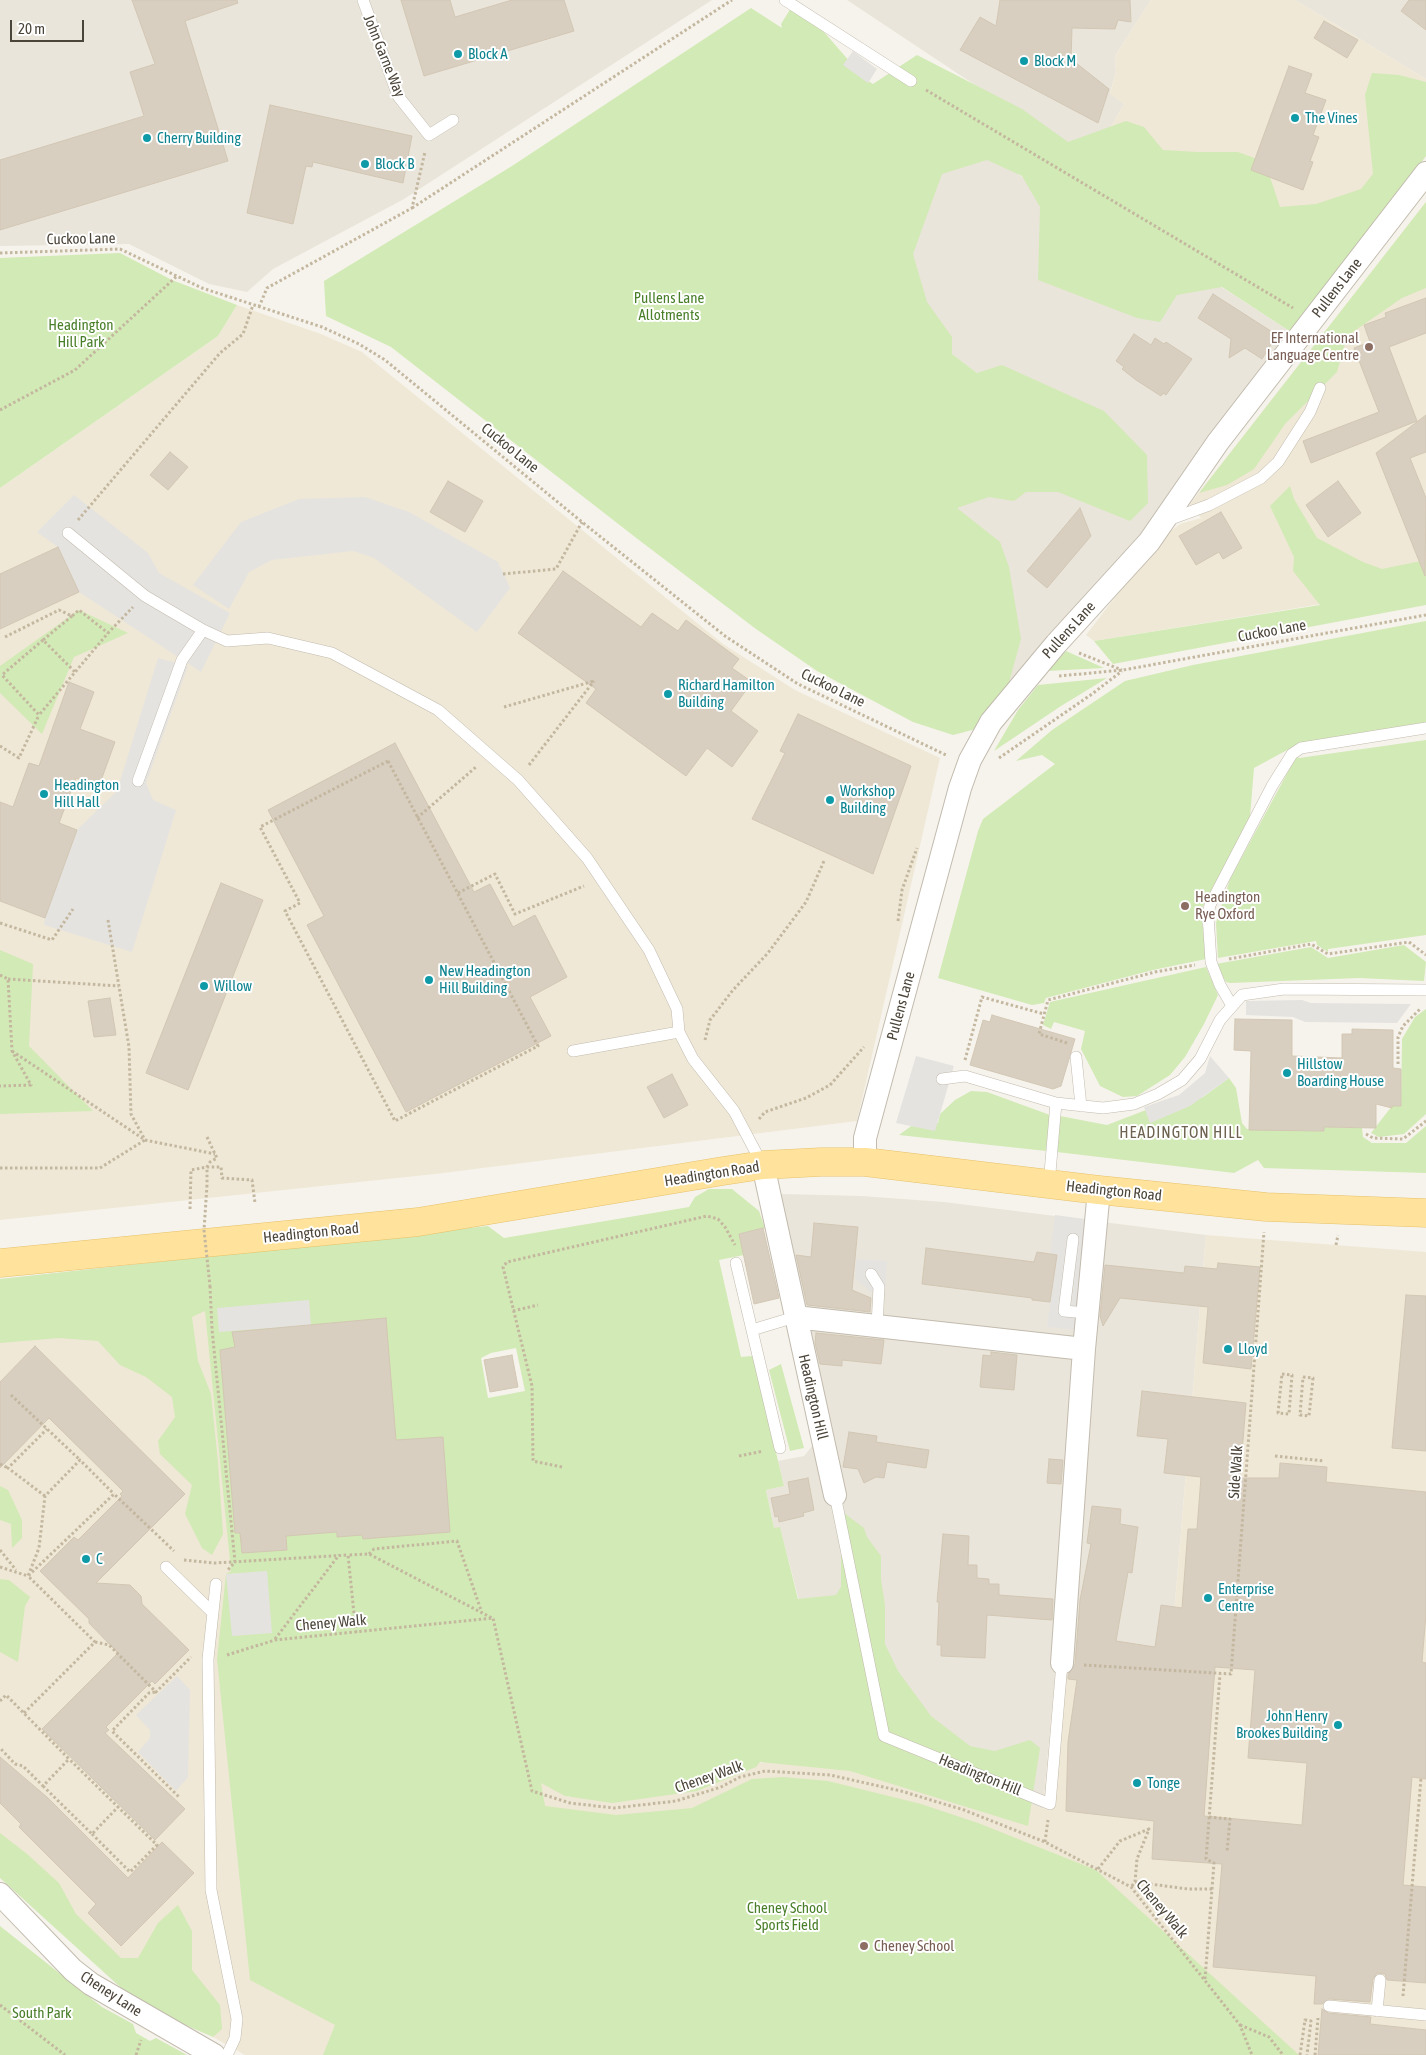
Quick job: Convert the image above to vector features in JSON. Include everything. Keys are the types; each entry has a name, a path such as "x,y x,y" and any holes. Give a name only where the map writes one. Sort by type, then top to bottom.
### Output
{"main road":[{"name":"Headington Road","path":"0,1263 418,1222 763,1165 865,1162 1099,1190 1266,1207 1426,1213"}],"street":[{"name":"Pullens Lane","path":"865,1162 865,1138 958,797 981,762 991,722 1056,644 1164,522 1218,442 1426,173"},
{"name":"Headington Hill","path":"763,1165 835,1495"},
{"name":"Headington Hill","path":"1062,1663 1084,1349 1099,1190"},
{"path":"795,1317 1084,1349"},
{"name":"Cheney Lane","path":"0,1894 73,1970 92,1984 214,2055"}],"lane":[{"name":"John Garne Way","path":"363,0 398,96 429,134"},
{"path":"785,0 911,81"},
{"path":"429,134 453,120"},
{"path":"1164,522 1209,505 1261,478 1278,462 1310,412 1320,388"},
{"path":"68,533 145,596 203,630 226,641 268,638 332,653 438,710 518,780 587,858 649,950 677,1009 679,1032 698,1065 734,1111 763,1165"},
{"path":"138,781 182,660 203,630"},
{"path":"1231,1004 1220,986 1211,962 1208,915 1210,905 1272,786 1292,754 1301,748 1426,728"},
{"path":"942,1079 965,1076 1056,1103 1103,1108 1134,1104 1158,1094 1182,1080 1200,1059 1220,1020 1231,1004 1242,995 1284,989 1426,990"},
{"path":"573,1051 679,1032"},
{"path":"1076,1057 1081,1106"},
{"path":"1049,1184 1056,1103"},
{"path":"1073,1240 1064,1311 1087,1313"},
{"path":"736,1263 780,1448"},
{"path":"871,1274 880,1287 877,1326"},
{"path":"752,1330 795,1317"},
{"name":"Headington Hill","path":"835,1495 884,1736 1050,1804 1062,1663"},
{"path":"166,1567 213,1613"},
{"path":"216,1584 208,1659 211,1890 237,2019 235,2038 227,2055"},
{"path":"1377,2011 1380,1980"},
{"path":"1329,2006 1426,2015"}],"path":[{"path":"259,307 267,288 412,208 732,0"},
{"path":"911,81 1312,320"},
{"path":"412,208 429,134"},
{"name":"Cuckoo Lane","path":"0,253 120,249 202,288 322,326 359,344 385,360 582,522 725,636 798,684 948,756 981,762 1092,694 1123,670"},
{"path":"0,410 75,370 177,276"},
{"path":"68,533 220,353 244,334 253,305"},
{"path":"503,574 556,569 582,522"},
{"path":"0,746 19,758 39,715 108,633 145,596"},
{"path":"5,637 59,610 72,616"},
{"path":"39,715 2,676 79,610 108,633"},
{"name":"Cuckoo Lane","path":"1026,679 1123,670 1426,614"},
{"path":"43,640 75,672"},
{"path":"1056,644 1123,670"},
{"path":"504,707 594,681 518,780"},
{"path":"417,818 490,756"},
{"path":"945,765 948,756"},
{"path":"388,761 458,893 538,1046 395,1121 285,911 300,903 260,827 388,761"},
{"path":"897,925 902,890 919,844"},
{"path":"698,1065 710,1020 733,990 768,953 806,902 824,861"},
{"path":"458,893 495,874 516,914 601,879"},
{"path":"0,923 52,940 73,909"},
{"path":"108,920 129,1047 131,1114 145,1140"},
{"path":"1409,942 1426,955"},
{"path":"0,975 8,979 119,986"},
{"path":"0,1086 31,1085 12,1051 8,979"},
{"path":"1398,1064 1400,1032 1413,1014 1426,1006 1426,990"},
{"path":"960,1077 982,997 1044,1014"},
{"path":"748,1134 765,1112 806,1098 830,1085 867,1043"},
{"path":"12,1051 145,1140 214,1154"},
{"path":"1366,1134 1373,1138 1404,1139 1426,1121"},
{"path":"207,1136 214,1154 218,1158 210,1162 207,1167 204,1230 235,1562 216,1584"},
{"path":"0,1168 100,1168 145,1140"},
{"path":"190,1209 191,1170 207,1167 221,1167 222,1178 252,1180 255,1203"},
{"path":"562,1467 533,1461 532,1386 503,1267 507,1262 707,1216 718,1219 732,1236 736,1263"},
{"name":"Side Walk","path":"1220,1674 1231,1674 1264,1231"},
{"path":"1336,1245 1338,1233"},
{"path":"513,1311 538,1305"},
{"path":"1282,1374 1292,1376 1289,1414 1278,1413 1282,1374"},
{"path":"1303,1377 1312,1378 1309,1416 1300,1415 1303,1377"},
{"path":"11,1395 184,1560 215,1564 369,1554 492,1618"},
{"path":"8,1468 47,1429"},
{"path":"738,1456 780,1448"},
{"path":"1275,1456 1324,1461"},
{"path":"28,1576 40,1548 45,1496 80,1460"},
{"path":"0,1464 45,1496"},
{"path":"28,1576 114,1494"},
{"path":"369,1554 374,1549 456,1541 482,1613"},
{"path":"0,1550 16,1571"},
{"path":"275,1640 338,1555"},
{"path":"348,1555 356,1633"},
{"path":"0,1567 28,1576 95,1642 109,1645 156,1692"},
{"name":"Cheney Walk","path":"208,1659 217,1659 275,1640 492,1618 532,1791 570,1803 614,1808 676,1801 720,1787 740,1777 765,1771 830,1775 902,1790 964,1810 1045,1842 1132,1886 1240,2025 1252,2055"},
{"path":"179,1797 112,1731 149,1693 156,1692 210,1638"},
{"path":"24,1713 95,1642"},
{"path":"1062,1663 1220,1674 1206,1859 1214,1863 1205,1979"},
{"path":"0,1701 6,1695 157,1845 130,1872 23,1766 15,1764 0,1748"},
{"path":"43,1786 70,1759"},
{"path":"1402,2003 1421,1778"},
{"path":"92,1834 118,1807"},
{"path":"1209,1818 1230,1818 1227,1852"},
{"path":"1098,1869 1120,1841 1149,1828 1137,1858 1135,1882 1132,1886"},
{"path":"1135,1882 1188,1889 1213,1889"},
{"path":"0,2005 65,2055"},
{"path":"1315,2055 1318,2017"},
{"path":"1300,2055 1305,2020 1311,2021 1307,2055"},
{"path":"1240,2025 1269,2037 1283,2055"}],"shaded area":[{"path":"0,0 712,0 404,199 273,269 247,292 209,284 129,244 0,246"},
{"path":"847,0 1151,0 1115,56 1116,72 1110,93 1124,104 1091,162"},
{"path":"1151,0 1295,0 1426,79 1426,156 1317,300 1091,162 1124,104 1110,94 1116,72 1115,56"},
{"path":"1295,0 1426,0 1426,79"},
{"path":"853,51 877,69 868,83 843,65"},
{"path":"934,121 1152,259 1161,248 1291,332 1142,534 1008,686 812,585 977,373 893,310"},
{"name":"EF International Language Centre","path":"1426,202 1426,587 1094,641 1086,635 1160,539 1180,524 1201,518 1190,504"},
{"path":"237,305 321,334 362,352 723,644 795,690 940,758 857,1121 435,1174 0,1220 0,488 218,336"},
{"path":"74,495 148,553 159,573 230,613 201,672 79,592 58,547 37,532"},
{"path":"365,497 409,512 498,562 510,588 477,632 374,558 353,551 272,560 249,572 229,609 193,585 241,522 299,499"},
{"path":"158,658 188,666 146,783 153,800 176,810 132,952 44,925 77,830 117,791"},
{"path":"1302,1000 1311,1003 1411,1004 1397,1023 1305,1022 1293,1017 1246,1015 1246,1001"},
{"path":"916,1056 954,1066 935,1131 896,1123"},
{"path":"1210,1056 1229,1078 1190,1106 1150,1123 1144,1107 1179,1095 1205,1073"},
{"path":"781,1194 861,1196 944,1202 1206,1235 1170,1662 1057,1653 1043,1809 1028,1804 799,1600 780,1528 774,1528 766,1490 784,1486 778,1461 804,1456 813,1445 765,1228 788,1227"},
{"path":"1055,1215 1085,1219 1077,1330 1047,1327 1057,1255 1050,1254"},
{"path":"450,1231 568,1797 877,1742 1043,1809 1057,1653 1170,1662 1206,1235 1426,1252 1426,2055 245,2055 213,2037 0,1877 0,1279"},
{"path":"856,1259 887,1261 885,1294 871,1292 855,1278"},
{"path":"309,1300 311,1325 219,1332 217,1308"},
{"path":"267,1571 272,1633 232,1636 226,1574"},
{"path":"177,1676 190,1690 188,1777 176,1791 138,1752 150,1738 150,1730 136,1715"}],"green space":[{"name":"Pullens Lane Allotments","path":"796,0 865,79 873,84 917,55 1022,109 1068,142 1126,121 1144,127 1163,150 1238,152 1265,162 1280,207 1316,204 1361,189 1373,174 1365,95 1372,73 1399,75 1426,82 1426,156 1291,332 1222,287 1177,295 1160,322 1137,318 1038,280 1040,207 1022,176 987,160 942,174 913,254 927,302 952,337 952,354 977,373 1002,365 1104,411 1147,455 1148,503 1130,521 1058,492 1026,492 1014,501 989,497 957,508 1000,542 1009,567 1021,639 1008,686 976,729 953,735 913,722 817,671 756,629 635,537 391,347 326,316 324,281 512,166 751,8 782,28 781,24"},
{"path":"1426,202 1426,288 1402,298 1347,336 1337,372 1285,424 1254,469 1227,485 1199,493"},
{"name":"Headington Hill Park","path":"120,253 172,280 237,305 218,336 0,488 0,258"},
{"path":"1290,486 1294,499 1317,538 1363,562 1382,569 1426,560 1426,605 1113,664 1094,641 1320,605 1293,571 1294,557 1270,506"},
{"path":"79,610 128,633 74,657 42,734 0,693 0,666"},
{"path":"1426,621 1426,723 1289,749 1254,768 1250,817 1201,910 1206,959 1153,970 1046,998 1044,1003 1032,1005 938,978 978,831 983,819 1055,764 1042,755 1016,761 1052,730 1125,681 1193,665"},
{"path":"1066,651 1104,668 1047,671"},
{"path":"1107,678 994,751 1018,710 1038,685"},
{"path":"1426,740 1426,935 1328,949 1328,952 1317,945 1316,941 1218,958 1216,923 1230,879 1296,757"},
{"path":"1404,945 1426,962 1424,981 1359,978 1230,983 1226,982 1216,964 1311,947 1328,958"},
{"path":"0,950 33,964 29,1046 93,1111 0,1114"},
{"path":"1206,967 1218,995 1204,1024 1185,1057 1170,1075 1137,1096 1123,1097 1100,1086 1081,1049 1085,1031 1054,1022 1051,1029 1043,1025 1050,1002"},
{"path":"1426,1009 1426,1114 1404,1134 1379,1137 1371,1133 1392,1106 1401,1106 1402,1039 1415,1017"},
{"path":"1229,1078 1236,1088 1242,1123 1247,1129 1323,1131 1324,1127 1362,1128 1363,1137 1372,1143 1406,1143 1426,1126 1426,1173 1264,1168 1258,1160 1234,1173 1057,1152 1060,1116 1107,1125 1146,1110 1150,1122 1203,1097"},
{"path":"971,1091 987,1092 1050,1115 1046,1151 899,1135 914,1124 938,1123 940,1114 955,1100"},
{"name":"Cheney School Sports Field","path":"709,1189 732,1189 759,1211 765,1228 739,1234 744,1255 719,1260 741,1357 752,1356 754,1360 784,1486 766,1490 774,1528 780,1527 798,1599 836,1595 841,1587 841,1551 833,1511 840,1510 864,1528 867,1537 881,1556 881,1579 885,1606 885,1644 898,1671 931,1716 970,1746 995,1751 1030,1740 1040,1748 1028,1826 850,1771 760,1762 756,1767 697,1791 612,1803 565,1796 541,1783 545,1806 616,1815 692,1808 752,1779 783,1777 828,1781 921,1804 978,1823 1096,1870 1299,2055 323,2055 335,2025 250,1980 217,1659 226,1574 231,1571 205,1311 192,1317 198,1361 211,1394 218,1462 223,1534 212,1555 202,1548 185,1514 192,1485 160,1454 158,1441 175,1417 172,1397 146,1377 120,1365 98,1341 59,1338 0,1343 0,1279 488,1226 504,1238 689,1207 695,1197","holes":["516,1348 525,1391 488,1398 481,1358 491,1353"]},
{"path":"781,1364 804,1448 790,1451 769,1370"},
{"path":"0,1486 8,1490 22,1520 22,1538 12,1548 11,1524 0,1520"},
{"path":"0,1579 9,1580 30,1597 25,1606 18,1662 0,1652"},
{"path":"0,1833 59,1883 76,1914 121,1958 138,1958 158,1923 178,1905 192,1931 192,1970 220,2005 222,2029 213,2037 141,2006 0,1878"},
{"name":"South Park","path":"0,1926 102,2007 133,2024 136,2033 150,2041 156,2038 187,2055 0,2055"}],"building":[{"name":"Cherry Building","path":"132,0 237,0 238,3 185,21 228,161 0,230 0,160 144,116 130,72 155,64"},
{"name":"Block A","path":"401,0 450,0 455,17 512,0 564,0 574,31 424,76"},
{"name":"Block M","path":"1000,0 1130,0 1131,22 1118,20 1115,29 1072,28 1071,59 1109,89 1098,123 960,50 980,17 996,26"},
{"path":"1409,0 1426,0 1426,30 1401,11"},
{"path":"1324,21 1358,40 1347,58 1314,38"},
{"name":"The Vines","path":"1289,66 1312,74 1305,93 1326,100 1313,135 1319,137 1310,161 1313,162 1303,190 1251,170"},
{"name":"Block B","path":"270,105 412,136 403,183 313,162 312,167 306,166 293,224 247,213"},
{"path":"1213,294 1277,335 1262,359 1245,348 1229,358 1231,339 1198,318"},
{"path":"1426,298 1426,333 1389,347 1417,421 1311,463 1303,441 1379,412 1354,348 1370,342 1364,325 1386,317 1385,313"},
{"path":"1134,334 1151,345 1155,338 1164,344 1166,342 1192,359 1166,395 1163,393 1161,396 1136,380 1122,369 1124,367 1116,361"},
{"path":"1426,415 1426,452 1410,458 1426,498 1425,576 1376,453"},
{"path":"170,452 188,467 168,490 150,475"},
{"path":"448,481 483,501 465,532 430,512"},
{"path":"1338,481 1361,513 1328,537 1306,505"},
{"path":"1080,508 1091,536 1047,588 1027,571"},
{"path":"1221,512 1242,548 1223,559 1219,552 1196,565 1179,536"},
{"path":"58,547 79,592 0,629 0,574"},
{"name":"Richard Hamilton Building","path":"563,571 641,627 652,613 678,631 686,620 739,659 732,668 752,682 731,711 758,731 732,767 707,748 686,776 586,703 596,689 518,633"},
{"name":"Headington Hill Hall","path":"69,682 94,692 80,729 115,742 99,786 76,778 59,823 77,830 45,918 0,901 0,802 13,807 29,763 39,766"},
{"name":"Workshop Building","path":"798,714 911,766 873,874 752,819 785,753 780,751"},
{"name":"New Headington Hill Building","path":"395,743 474,892 490,884 513,927 535,915 567,977 530,997 551,1036 406,1112 307,925 324,916 268,810"},
{"name":"Willow","path":"221,883 263,900 188,1090 146,1073"},
{"path":"110,998 116,1035 94,1037 88,1001"},
{"path":"992,1015 1075,1039 1061,1086 1053,1089 970,1065 983,1020 990,1022"},
{"name":"Hillstow Boarding House","path":"1235,1019 1292,1020 1292,1056 1342,1058 1342,1034 1352,1034 1352,1029 1393,1030 1393,1068 1401,1069 1401,1106 1392,1106 1392,1108 1376,1104 1376,1128 1324,1127 1324,1131 1249,1130 1251,1051 1234,1050"},
{"path":"672,1074 688,1105 664,1118 647,1087"},
{"path":"814,1223 858,1227 852,1290 871,1298 870,1312 807,1305 796,1255 811,1257"},
{"path":"763,1228 779,1298 754,1304 739,1234"},
{"path":"926,1248 1034,1262 1037,1252 1057,1255 1050,1302 922,1284"},
{"path":"1218,1263 1260,1267 1251,1369 1203,1363 1208,1307 1120,1298 1103,1326 1100,1316 1105,1265 1184,1273 1185,1266 1217,1269"},
{"path":"1406,1295 1426,1296 1426,1451 1392,1448"},
{"path":"386,1318 396,1440 443,1437 450,1532 363,1539 362,1535 337,1537 337,1532 286,1536 287,1550 242,1553 240,1533 235,1533 220,1350 235,1347 232,1332"},
{"path":"816,1333 884,1340 881,1364 842,1360 842,1366 820,1364 815,1343"},
{"path":"35,1346 185,1494 96,1583 130,1585 141,1596 142,1604 189,1650 155,1684 152,1681 106,1727 109,1730 105,1733 185,1809 155,1840 42,1729 118,1653 89,1623 89,1619 40,1571 74,1537 78,1540 122,1496 120,1494 123,1491 49,1418 0,1468 0,1382"},
{"path":"991,1352 1017,1355 1014,1390 980,1387 983,1355 991,1356"},
{"path":"512,1355 518,1387 490,1392 484,1360"},
{"path":"1142,1391 1246,1403 1240,1478 1279,1478 1280,1463 1327,1467 1326,1482 1426,1492 1426,1614 1422,1662 1426,1663 1426,1779 1412,1777 1403,1885 1426,1887 1426,1983 1387,1980 1385,1974 1377,1973 1373,1979 1370,2002 1329,1999 1322,2004 1314,2004 1316,1976 1213,1967 1222,1864 1152,1859 1154,1821 1066,1811 1068,1742 1077,1680 1068,1679 1068,1675 1075,1664 1080,1600 1091,1544 1087,1543 1092,1506 1121,1509 1120,1524 1138,1527 1132,1573 1128,1572 1116,1641 1155,1647 1161,1605 1182,1608 1188,1529 1197,1529 1201,1477 1164,1473 1168,1439 1137,1436","holes":["1215,1667 1255,1670 1248,1758 1307,1763 1302,1825 1204,1816"]},
{"path":"849,1432 877,1436 876,1442 929,1450 926,1468 887,1462 884,1478 876,1477 864,1483 858,1469 843,1467"},
{"path":"1049,1459 1063,1460 1061,1484 1047,1483"},
{"path":"808,1478 814,1510 803,1513 804,1516 779,1522 778,1516 775,1517 771,1498 790,1494 788,1482"},
{"path":"943,1534 969,1536 968,1565 977,1565 977,1578 989,1579 989,1584 999,1584 999,1595 1053,1599 1052,1620 987,1615 985,1658 941,1656 941,1645 937,1645 939,1602 937,1602"},
{"path":"0,1757 48,1798 128,1878 162,1842 194,1873 121,1946 88,1913 96,1904 19,1827 21,1824 0,1803"},
{"path":"1322,2009 1328,2013 1371,2017 1370,2024 1426,2030 1426,2055 1318,2055"}],"place":[{"name":"Block A","path":"458,54"},
{"name":"Block M","path":"1024,61"},
{"name":"The Vines","path":"1295,118"},
{"name":"Cherry Building","path":"147,138"},
{"name":"Block B","path":"365,164"},
{"name":"EF International Language Centre","path":"1369,347"},
{"name":"Richard Hamilton Building","path":"668,694"},
{"name":"Headington Hill Hall","path":"44,794"},
{"name":"Workshop Building","path":"830,800"},
{"name":"Headington Rye Oxford","path":"1185,906"},
{"name":"New Headington Hill Building","path":"429,980"},
{"name":"Willow","path":"204,986"},
{"name":"Hillstow Boarding House","path":"1287,1073"},
{"name":"Lloyd","path":"1228,1349"},
{"name":"C","path":"86,1559"},
{"name":"Enterprise Centre","path":"1208,1598"},
{"name":"John Henry Brookes Building","path":"1338,1725"},
{"name":"Tonge","path":"1137,1783"},
{"name":"Cheney School","path":"864,1946"}],"district":[{"name":"HEADINGTON HILL","path":"1181,1133"}]}
